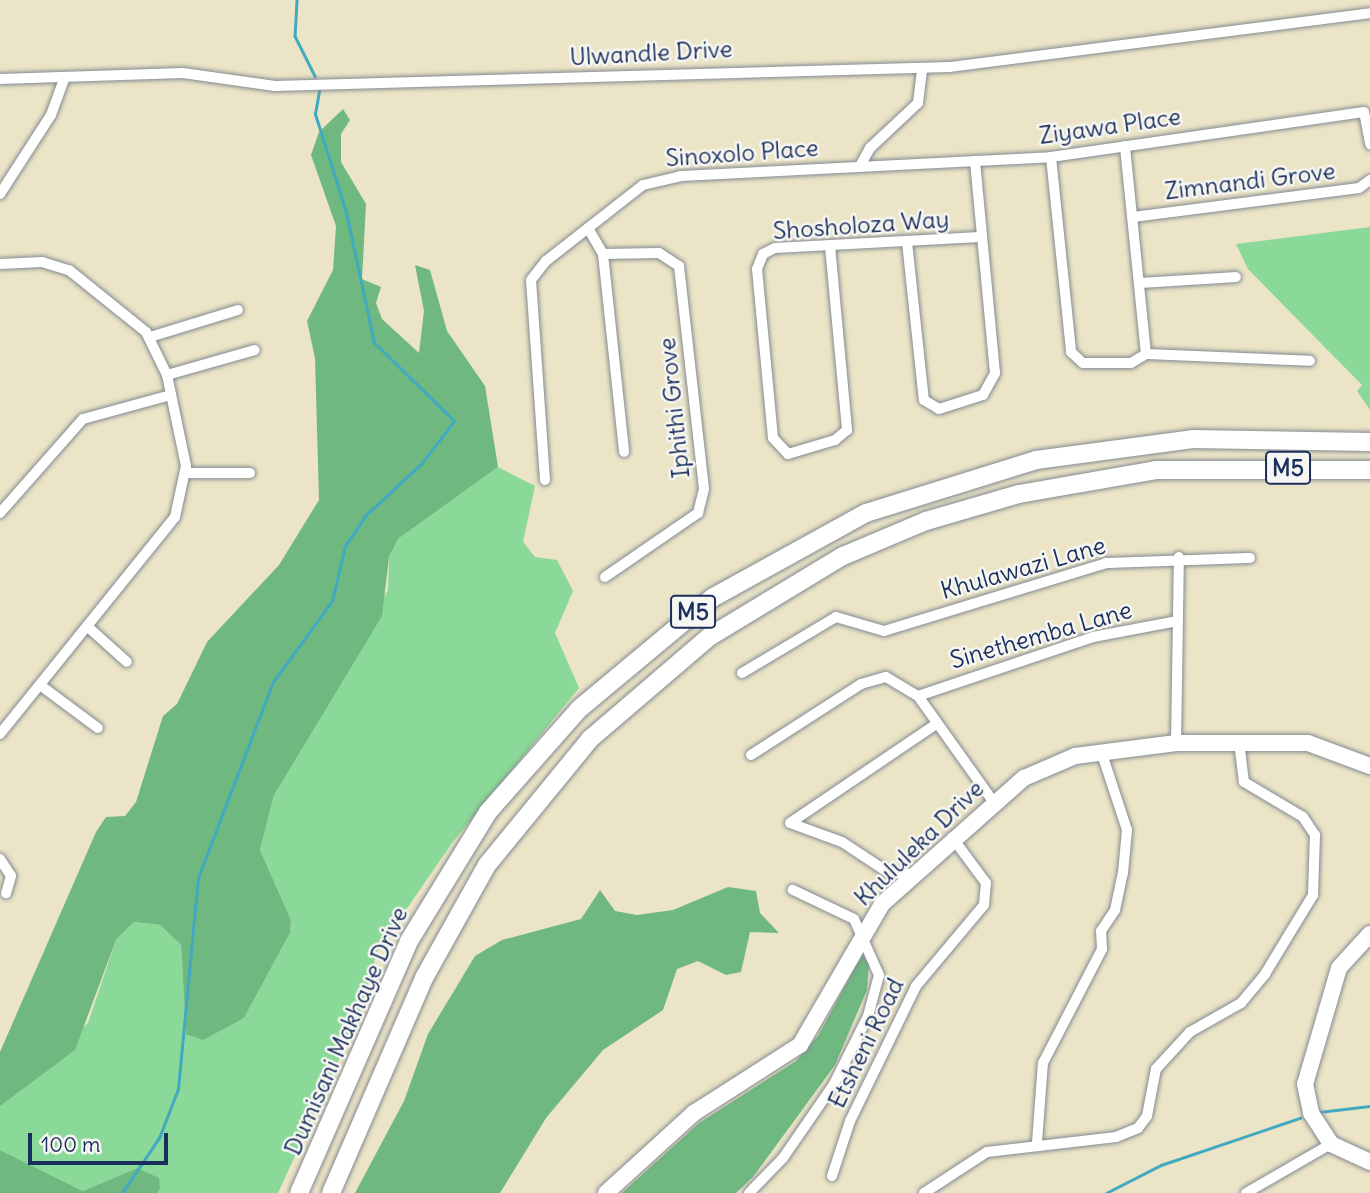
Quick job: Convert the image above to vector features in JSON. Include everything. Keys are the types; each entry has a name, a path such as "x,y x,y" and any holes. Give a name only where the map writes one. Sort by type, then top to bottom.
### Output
{"main road":[{"name":"Dumisani Makhaye Drive","path":"299,1193 408,941 488,812 579,709 712,598 866,513 1036,460 1193,439 1370,442"},
{"name":"Dumisani Makhaye Drive","path":"331,1193 424,978 487,865 590,739 709,637 864,546 1019,494 1156,470 1370,471"}],"street":[{"name":"Ulwandle Drive","path":"0,79 183,73 275,86 922,68 1050,58 1370,13"},
{"path":"860,166 870,148 918,103 922,68"},
{"path":"0,194 55,107 64,79"},
{"name":"Ziyawa Place","path":"860,166 1051,157 1364,112 1370,144"},
{"path":"1125,145 1141,283 1146,354"},
{"path":"1051,157 1071,352 1076,360 1096,364 1131,363 1146,354 1310,361"},
{"path":"907,242 924,400 939,408 983,395 995,373 980,237 975,161"},
{"name":"Sinoxolo Place","path":"545,480 531,280 588,228 657,179 860,166"},
{"name":"Zimnandi Grove","path":"1133,217 1359,188 1370,180"},
{"path":"588,228 603,254 624,452"},
{"name":"Shosholoza Way","path":"830,246 847,430 794,454 781,450 773,438 757,269 763,254 775,248 980,237"},
{"name":"Iphithi Grove","path":"603,254 659,253 679,266 704,489 698,513 605,577"},
{"path":"0,264 42,262 69,270 150,337 167,374 185,473 175,517 0,734"},
{"path":"1141,283 1236,277"},
{"path":"150,337 238,310"},
{"path":"167,374 255,350"},
{"path":"0,513 83,419 171,396"},
{"path":"185,473 250,473"},
{"path":"1176,743 1179,557"},
{"name":"Khulawazi Lane","path":"742,673 836,617 892,628 1095,565 1179,557 1250,558"},
{"name":"Sinethemba Lane","path":"918,696 1093,637 1178,621"},
{"path":"88,627 127,662"},
{"path":"751,755 875,677 900,680 918,696 993,801"},
{"path":"40,685 98,728"},
{"path":"913,874 888,873 842,842 790,822 936,724"},
{"path":"924,1193 987,1152 1037,1142 1116,1137 1138,1128 1147,1116 1156,1069 1190,1032 1247,997 1313,895 1312,827 1244,782 1239,742"},
{"name":"Khululeka Drive","path":"606,1193 694,1113 800,1045 863,932 913,874 993,801 1051,764 1101,751 1176,743 1239,742 1318,745 1370,766"},
{"path":"1037,1142 1043,1063 1102,948 1101,932 1115,910 1123,873 1127,830 1101,751"},
{"name":"Etsheni Road","path":"832,1176 850,1121 916,986 984,905 986,883 952,837"},
{"path":"0,859 11,876 6,893"},
{"path":"749,1193 809,1123 868,1016 879,975 863,932 844,910 793,890"},
{"path":"1370,934 1339,968 1307,1073 1311,1113 1331,1144 1370,1162"},
{"path":"1246,1193 1331,1144"}],"green space":[{"path":"343,109 350,120 341,134 341,162 366,204 362,279 381,287 376,303 382,319 419,353 424,311 415,265 430,270 447,331 485,386 498,467 398,539 389,557 382,616 274,795 260,850 291,920 290,933 244,1018 203,1040 186,1034 181,945 160,925 134,922 116,940 75,1050 0,1106 0,1052 96,832 106,817 125,816 136,802 163,716 177,704 207,642 279,565 319,500 315,358 307,321 333,270 336,226 311,155 319,132"},
{"path":"1370,227 1370,410 1357,391 1362,385 1248,269 1236,244"},
{"path":"498,467 535,486 523,542 535,557 557,560 573,591 555,633 579,688 452,843 377,952 359,1016 278,1193 158,1193 137,1168 83,1191 0,1150 0,1106 88,1023 116,940 134,922 160,925 181,945 186,1034 244,1018 290,933 291,920 260,850 274,795 388,590 389,557 398,539"},
{"path":"728,887 756,891 760,913 779,933 750,932 741,972 726,975 698,961 677,969 663,1010 603,1050 546,1118 500,1193 355,1193 404,1101 428,1034 475,956 502,940 581,919 600,890 615,911 637,915 673,910"},
{"path":"862,955 869,963 867,990 835,1065 753,1177 736,1193 622,1193 699,1123 796,1061 818,1036"},
{"path":"0,1150 83,1191 137,1168 159,1178 160,1188 158,1193 0,1193"}],"waterway":[{"path":"297,0 295,36 315,76"},
{"path":"122,1193 159,1138 178,1089 198,878 273,682 332,601 345,546 366,515 422,463 454,421 374,343 346,212 315,114 319,91"},
{"path":"1319,1112 1370,1106"},
{"path":"1106,1193 1161,1165 1300,1118"}]}
